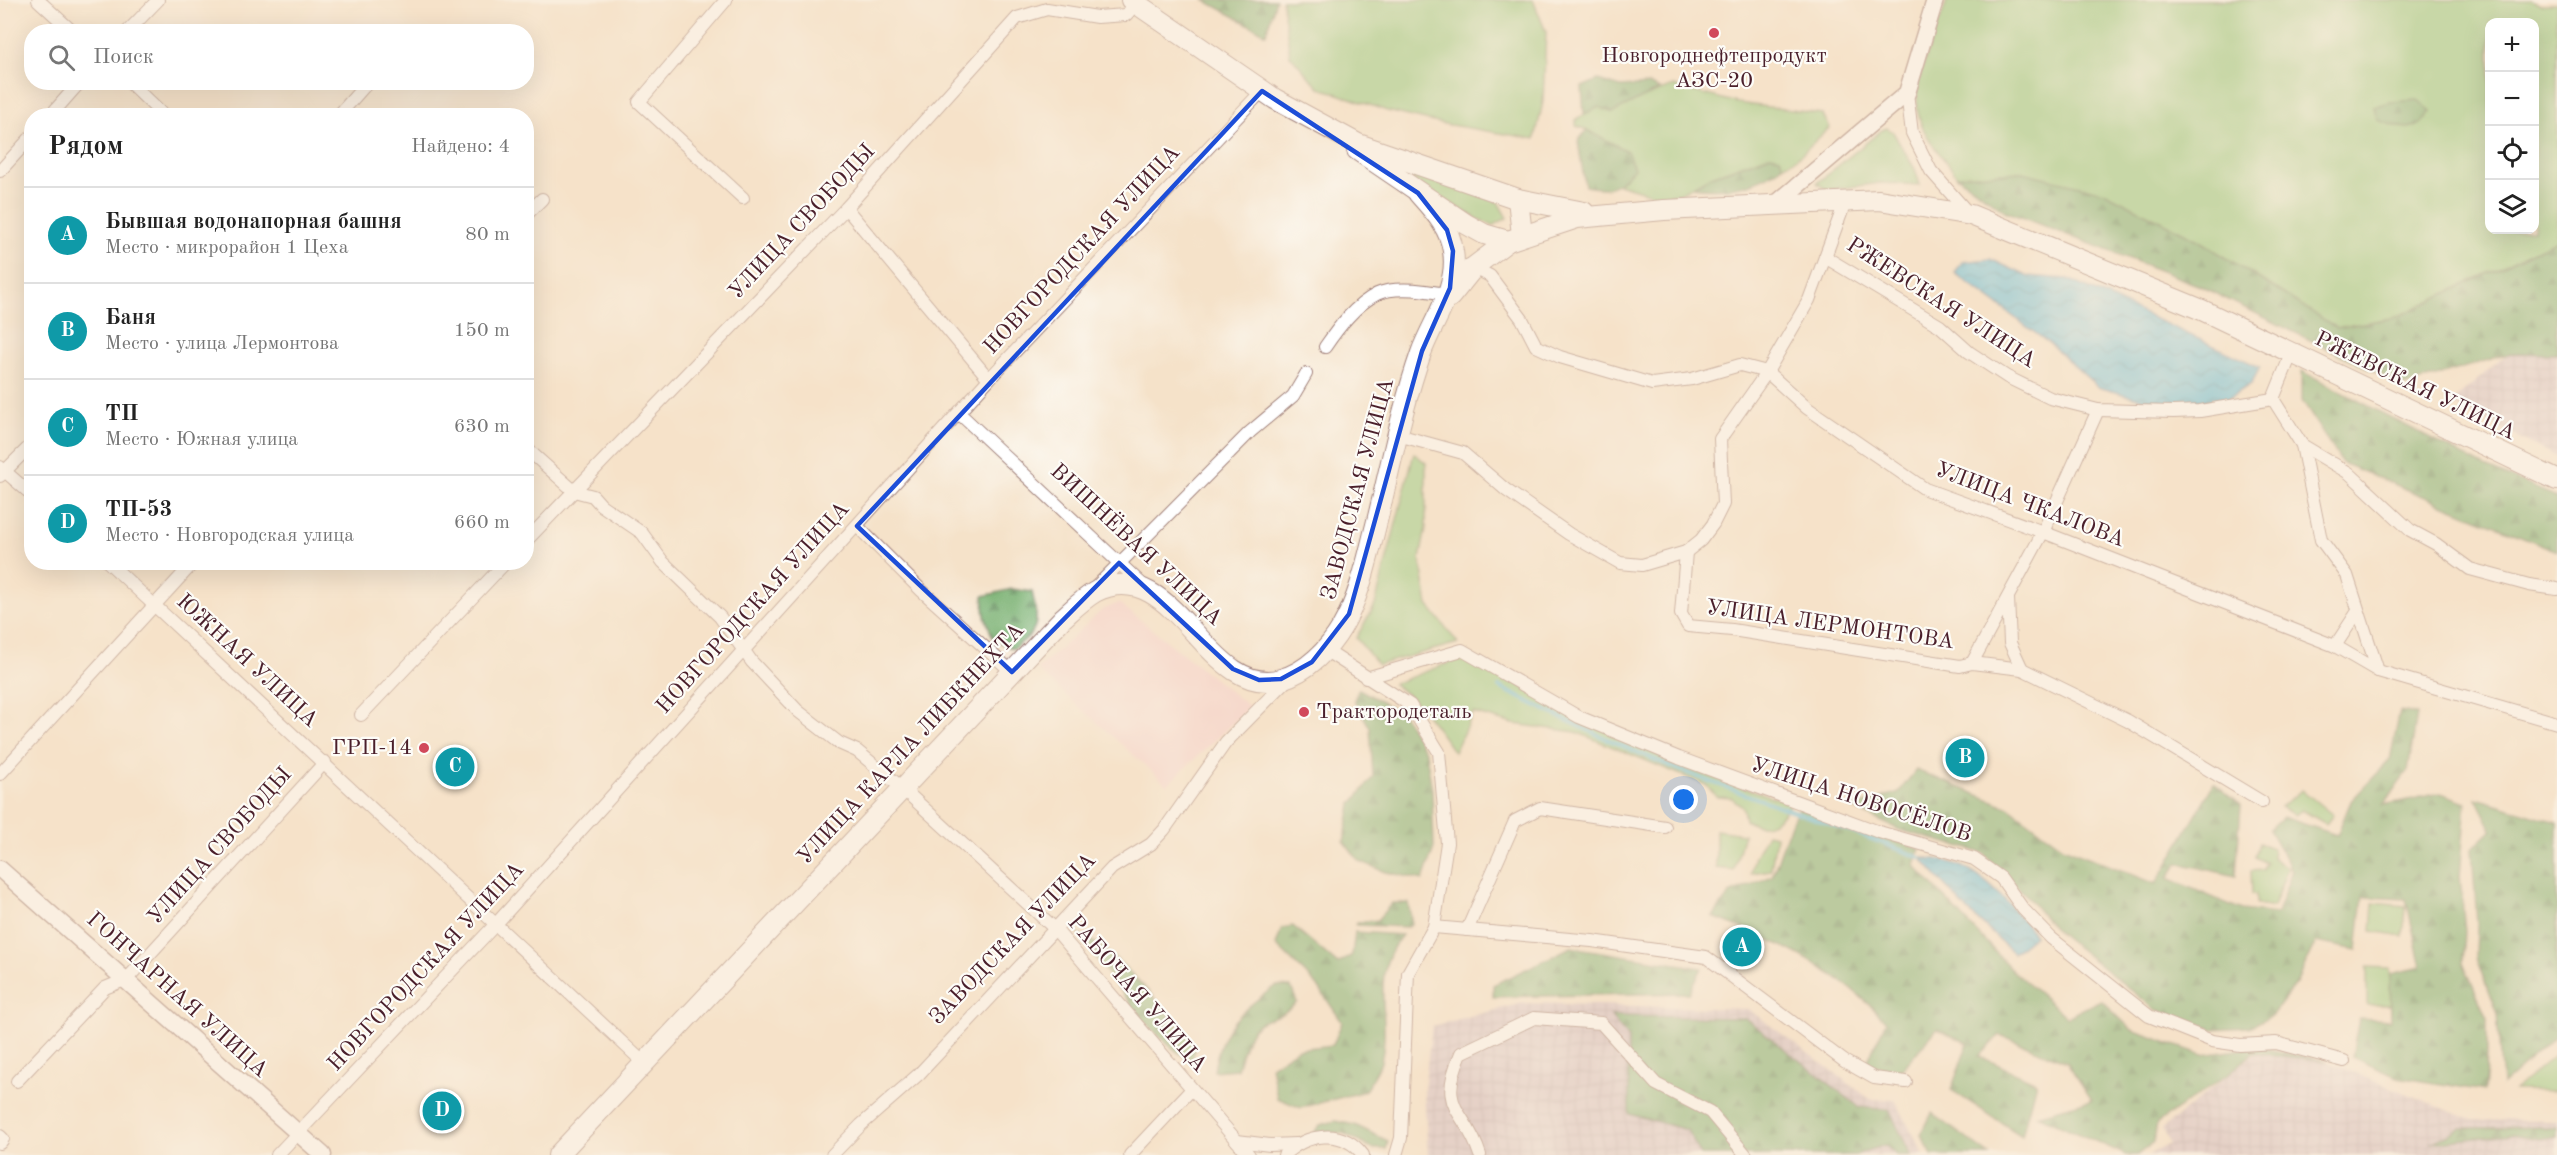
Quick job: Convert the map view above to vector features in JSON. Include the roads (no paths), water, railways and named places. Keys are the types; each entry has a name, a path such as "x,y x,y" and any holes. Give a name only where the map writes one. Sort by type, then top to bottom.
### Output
{"main road":[{"path":"1133,2 1262,91 1325,128 1418,193 1475,229 1515,238"},
{"path":"1325,128 1358,144 1518,199 1589,213 1623,213"},
{"path":"1418,193 1447,230 1453,250 1449,295"},
{"path":"1515,238 1518,199"},
{"name":"РЖЕВСКАЯ УЛИЦА","path":"1623,213 1879,200 1971,215 2202,310 2557,480"},
{"path":"1449,295 1475,266 1515,238 1577,218 1623,213"},
{"name":"ЗАВОДСКАЯ УЛИЦА","path":"1293,674 1325,650 1341,628 1358,589 1422,351 1449,295"},
{"path":"1084,599 1102,589 1123,584 1150,592"},
{"name":"ВИШНЁВАЯ УЛИЦА","path":"1150,592 1233,669 1245,676 1268,681 1293,674"},
{"name":"УЛИЦА КАРЛА ЛИБКНЕХТА","path":"558,1155 902,788 1084,599"}],"street":[{"path":"38,0 64,24"},
{"path":"136,24 158,0"},
{"path":"726,0 639,102 743,198"},
{"path":"1935,0 1907,93 1912,133 1931,171 1971,215"},
{"name":"УЛИЦА СВОБОДЫ","path":"534,533 846,208 1017,18 1047,9 1096,17 1126,15 1133,2"},
{"path":"57,108 73,90"},
{"path":"137,90 156,108"},
{"path":"345,108 361,90"},
{"name":"НОВГОРОДСКАЯ УЛИЦА","path":"277,1155 495,925 989,380 1262,91"},
{"path":"1777,204 1907,93"},
{"path":"0,171 24,145"},
{"path":"534,207 542,199"},
{"name":"РЖЕВСКАЯ УЛИЦА","path":"1846,200 1825,257 1940,326 1969,352 2007,377 2050,398 2098,410 2200,411 2273,399"},
{"path":"846,208 989,380"},
{"path":"1398,435 1463,453 1533,509 1569,534 1620,563 1642,566 1686,552 1701,540 1713,525 1723,504 1720,439 1767,372 1809,300 1825,257"},
{"path":"1453,263 1475,266"},
{"name":"УЛИЦА ЧКАЛОВА","path":"1475,266 1490,276 1500,289 1522,319 1536,346 1560,357 1652,384 1692,379 1740,365 1767,372 1807,408 1925,489 2043,532 2335,646 2378,671 2557,723"},
{"path":"1325,347 1340,324 1377,294 1396,291 1449,295"},
{"path":"2292,352 2273,399 2302,446 2320,540 2347,575 2378,671"},
{"name":"УЛИЦА КАРЛА ЛИБКНЕХТА","path":"1084,599 1250,432 1293,396 1306,374"},
{"path":"1972,663 2043,532 2098,410"},
{"name":"ВИШНЁВАЯ УЛИЦА","path":"959,413 1150,592"},
{"path":"2302,446 2349,473 2410,530 2436,544 2470,569 2529,585 2557,589"},
{"path":"24,451 1,471 24,489"},
{"name":"РАБОЧАЯ УЛИЦА","path":"534,455 574,491 593,496 601,505 642,533 663,562 720,617 743,650 798,711 839,743 857,751 902,788 1054,928 1249,1155"},
{"path":"857,526 921,590 1012,672"},
{"name":"УЛИЦА ЛЕРМОНТОВА","path":"1686,552 1681,614 1688,626 1732,630 1960,666 1972,663 2022,669 2128,721 2262,802"},
{"name":"ЮЖНАЯ УЛИЦА","path":"117,570 325,762 495,925 644,1063"},
{"path":"0,774 187,570"},
{"path":"362,715 498,570"},
{"path":"2008,597 2010,643 2022,669"},
{"path":"2335,646 2358,611"},
{"path":"1325,650 1410,705 1439,752 1447,843 1434,927 1408,973 1401,1138 1396,1155"},
{"name":"УЛИЦА НОВОСЁЛОВ","path":"1366,678 1462,650 1579,717 1668,754 1879,832 1974,859 2001,878 2023,909 2050,938 2149,1016 2212,1041 2240,1044 2276,1043 2344,1060"},
{"name":"ЗАВОДСКАЯ УЛИЦА","path":"832,1155 861,1125 919,1074 1112,868 1151,844 1164,831 1226,742 1293,674"},
{"name":"УЛИЦА СВОБОДЫ","path":"17,1081 105,988 127,979 325,762"},
{"path":"1467,930 1515,821 1540,808 1665,827"},
{"name":"ГОНЧАРНАЯ УЛИЦА","path":"0,869 127,979 323,1155"},
{"path":"1434,927 1592,941 1706,957 1844,1061 1874,1078 1906,1082"},
{"path":"1480,1155 1451,1101 1451,1076 1461,1053 1534,1018 1601,1023 1656,1084 1710,1112 1746,1155"},
{"path":"1130,1155 1191,1090"},
{"path":"0,1136 3,1139 0,1143"},
{"path":"1284,1155 1296,1144 1311,1137 1328,1136 1345,1140 1364,1153"},
{"path":"1237,1141 1270,1145 1296,1144"}],"water":[{"path":"1990,259 2027,276 2068,279 2260,367 2251,384 2226,400 2164,405 2098,387 2050,344 1955,273 1962,262"},
{"path":"1921,858 1940,860 1972,872 1999,894 2035,935 2013,953 1964,907"}],"waterway":[{"path":"1499,687 1597,735 1673,767 1921,858"}],"place":[{"name":"Новгороднефтепродукт АЗС-20","path":"1714,33"},
{"name":"Трактородеталь","path":"1304,712"},
{"name":"ГРП-14","path":"424,748"},
{"name":"Баня","path":"1965,758"},
{"name":"ТП","path":"455,767"},
{"name":"Бывшая водонапорная башня","path":"1742,947"},
{"name":"ТП-53","path":"442,1111"}]}
